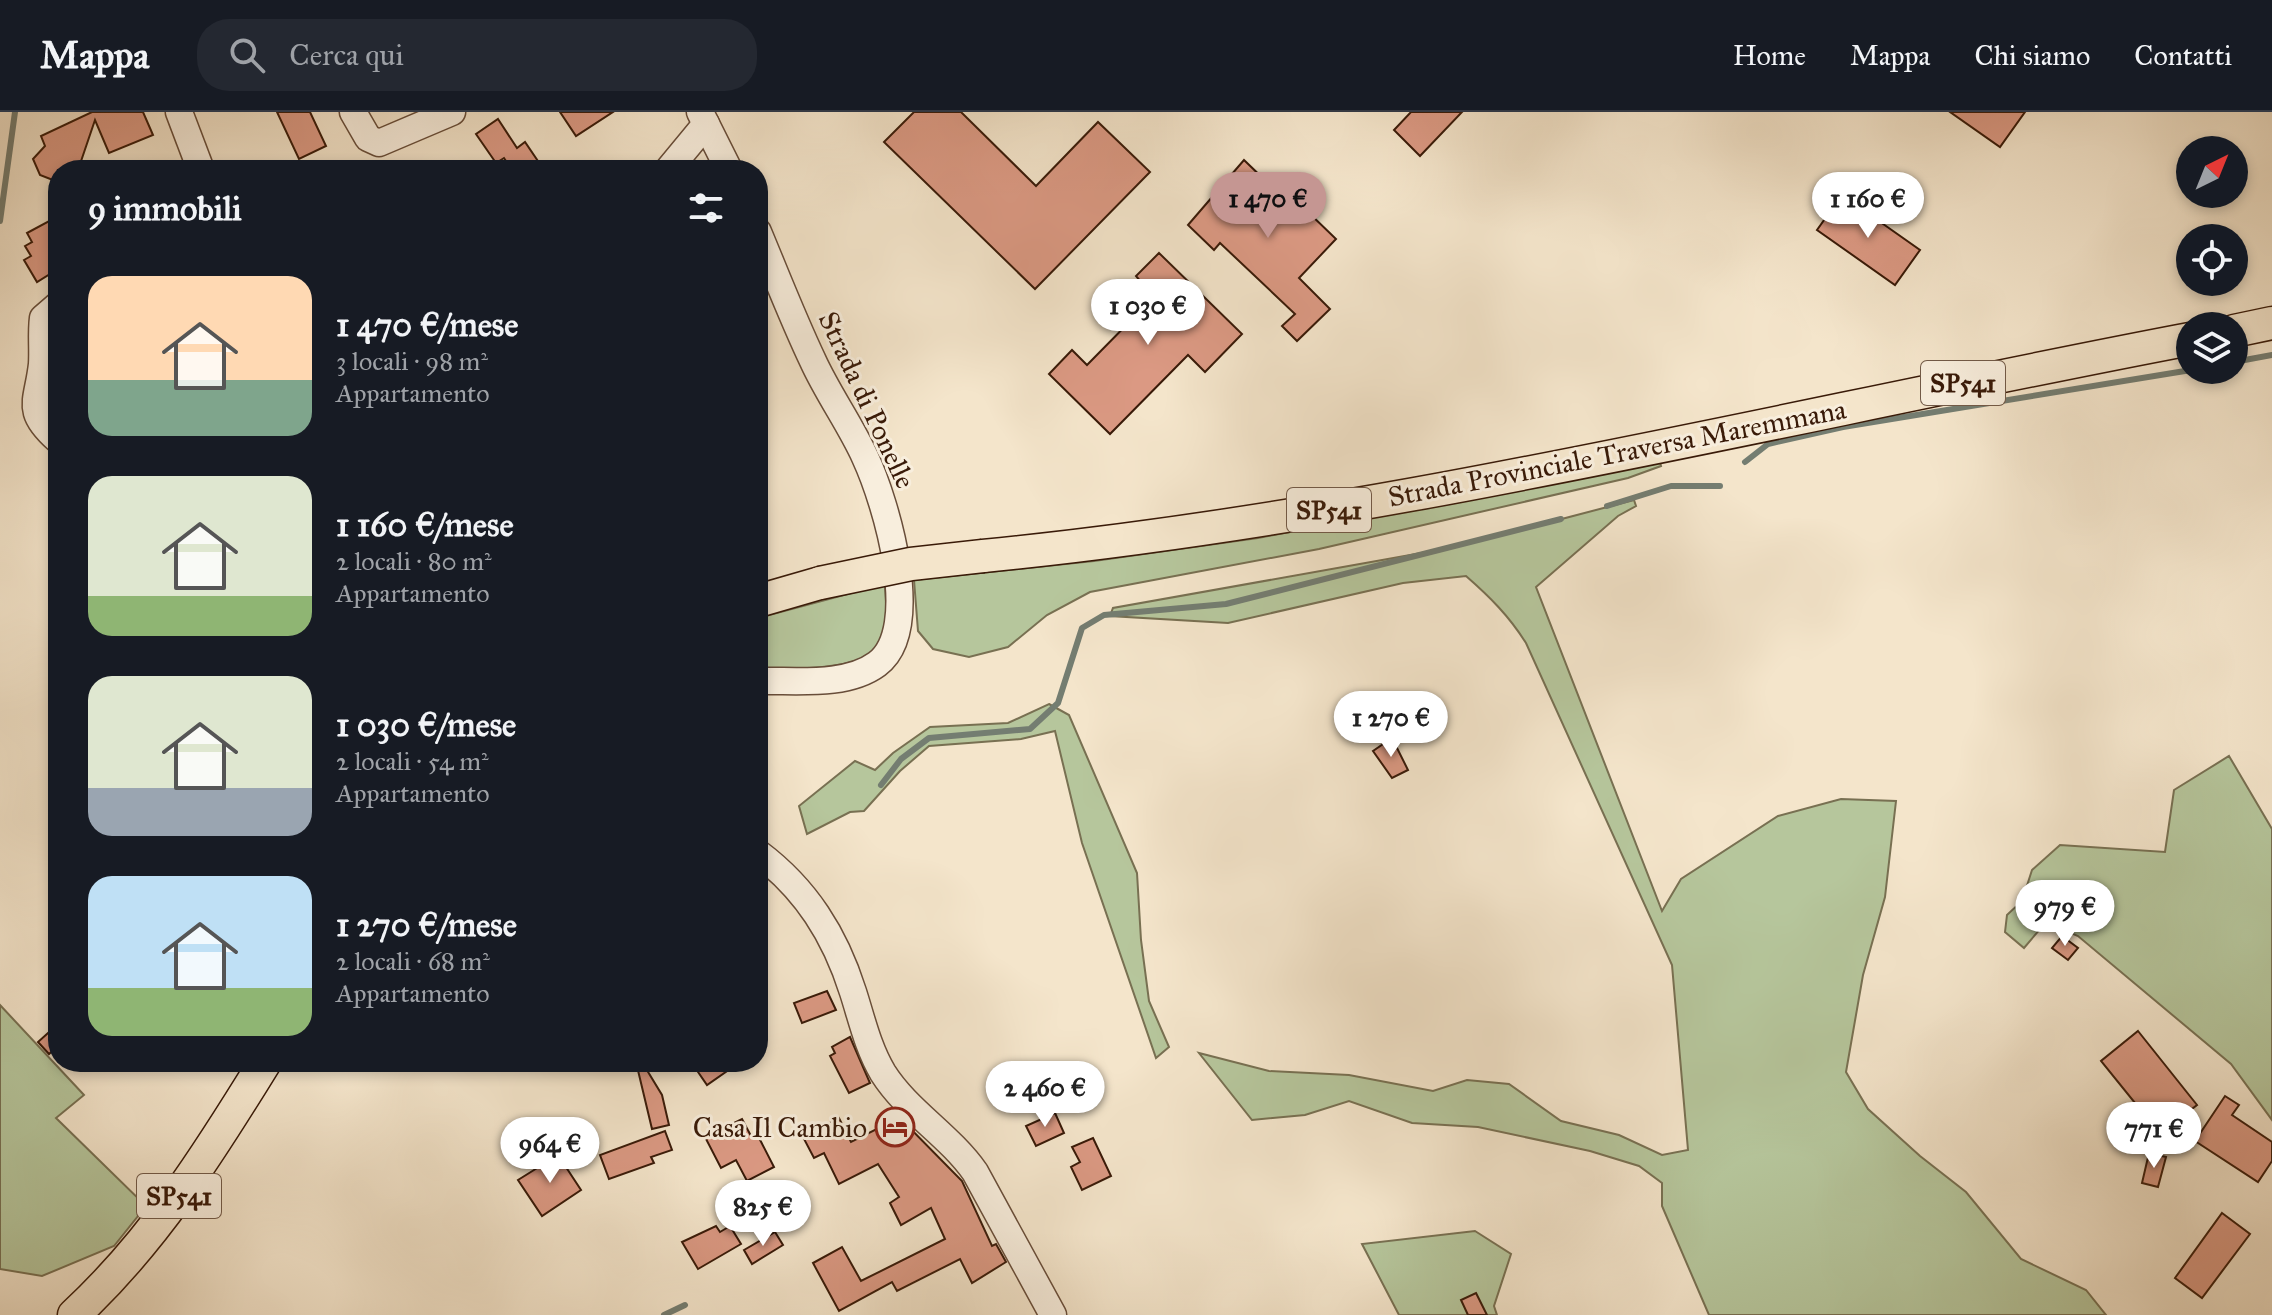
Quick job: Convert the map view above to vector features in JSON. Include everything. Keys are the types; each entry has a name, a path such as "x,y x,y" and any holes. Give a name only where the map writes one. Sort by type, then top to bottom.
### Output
{"main road":[{"path":"2248,328 2272,323"},
{"name":"Strada Provinciale Traversa Maremmana","path":"768,598 820,583 911,564 1130,541 1320,511 2176,342"},
{"name":"SP541","path":"74,1315 120,1270 158,1225 221,1134 259,1072"}],"street":[{"path":"179,112 197,160"},
{"path":"353,112 368,138 379,143 447,114"},
{"path":"675,160 703,118 724,160"},
{"name":"Strada di Ponelle","path":"768,256 813,362 872,473 891,544 899,619 893,645 883,659 865,671 826,679 768,681"},
{"path":"48,314 43,318 42,363 34,403 41,423 48,430"},
{"path":"768,861 793,882 816,911 840,955 870,1046 884,1075 975,1172 1053,1315"}],"green space":[{"path":"1660,462 1661,466 1628,478 1319,549 1090,592 1047,615 1008,647 969,657 933,649 918,631 914,580 1094,561 1258,538"},
{"path":"1634,500 1636,506 1618,516 1536,587 1662,911 1681,879 1778,816 1841,799 1896,801 1885,897 1863,975 1846,1072 1868,1109 1966,1192 2021,1259 2086,1290 2106,1315 1709,1315 1662,1206 1662,1183 1639,1166 1590,1151 1478,1127 1412,1123 1349,1101 1305,1115 1252,1120 1199,1053 1269,1071 1349,1075 1433,1091 1467,1080 1509,1084 1561,1121 1619,1135 1662,1155 1688,1150 1672,965 1526,643 1506,615 1475,584 1466,576 1403,583 1228,623 1110,616 1113,608 1455,547"},
{"path":"885,584 883,639 870,654 857,660 823,667 768,670 768,615"},
{"path":"1049,704 1069,715 1137,873 1149,1001 1169,1047 1156,1058 1082,843 1055,731 1021,739 929,746 900,771 864,811 850,812 807,834 799,806 855,761 875,770 930,727 1008,723"},
{"path":"2229,756 2272,829 2272,1120 2231,1064 2078,936 2046,922 2024,948 2005,932 2007,915 2022,901 2032,870 2060,845 2165,852 2174,790"},
{"path":"0,1005 48,1056 48,1072 63,1072 84,1095 56,1118 146,1206 114,1246 42,1276 0,1269"},
{"path":"1475,1231 1511,1254 1494,1306 1497,1315 1399,1315 1362,1244"}],"building":[{"path":"92,112 143,112 153,135 109,153 95,120 81,160 48,160 48,178 40,175 33,159 45,146 41,136"},
{"path":"277,112 310,112 326,146 299,159"},
{"path":"560,112 613,112 576,136"},
{"path":"914,112 961,112 1036,186 1098,122 1150,172 1035,289 884,142"},
{"path":"1411,112 1462,112 1420,156 1394,130"},
{"path":"1950,112 2025,112 2000,147"},
{"path":"498,119 517,148 525,142 537,160 494,160 476,134"},
{"path":"1244,160 1272,187 1277,182 1336,239 1299,278 1330,309 1297,341 1282,326 1295,314 1220,243 1214,250 1188,225"},
{"path":"1842,195 1920,250 1895,285 1817,230"},
{"path":"48,222 48,275 37,282 24,260 31,256 25,246 32,242 27,233"},
{"path":"1159,253 1242,334 1205,372 1188,355 1110,434 1049,374 1072,350 1087,365 1150,301 1136,288 1141,282 1136,276"},
{"path":"1392,738 1408,770 1392,778 1373,751"},
{"path":"2062,936 2078,948 2068,960 2052,948"},
{"path":"827,991 836,1010 802,1023 794,1003"},
{"path":"2138,1031 2197,1105 2175,1122 2172,1134 2159,1118 2152,1124 2101,1061"},
{"path":"48,1033 48,1053 38,1042"},
{"path":"850,1037 870,1083 849,1093 830,1056 835,1053 832,1047"},
{"path":"638,1072 648,1072 662,1095 669,1125 652,1129"},
{"path":"698,1072 726,1072 707,1085"},
{"path":"2225,1096 2239,1105 2232,1115 2272,1142 2272,1161 2258,1182 2195,1141"},
{"path":"1055,1113 1064,1133 1036,1146 1026,1126"},
{"path":"896,1114 962,1181 992,1246 996,1244 1006,1262 972,1283 960,1259 897,1291 892,1282 839,1311 813,1263 842,1247 861,1281 945,1239 931,1208 901,1225 890,1203 899,1197 878,1164 839,1184 824,1153 814,1158 803,1137 839,1118 851,1142 885,1125"},
{"path":"742,1119 751,1136 756,1132 774,1167 747,1181 736,1160 721,1168 705,1137"},
{"path":"665,1131 672,1150 651,1157 654,1163 609,1179 600,1155"},
{"path":"1093,1138 1111,1176 1082,1190 1071,1167 1080,1162 1072,1147"},
{"path":"2149,1153 2166,1157 2158,1187 2142,1183"},
{"path":"558,1155 581,1190 542,1216 518,1180"},
{"path":"2222,1213 2250,1234 2202,1298 2175,1278"},
{"path":"716,1226 720,1232 730,1226 741,1244 698,1269 682,1242"},
{"path":"775,1232 783,1245 752,1264 744,1250"},
{"path":"1476,1293 1487,1315 1468,1315 1461,1300"}],"waterway":[{"path":"0,221 15,112"},
{"path":"2248,359 2272,355"},
{"path":"1745,462 1768,444 1843,427 2176,372"},
{"path":"1607,506 1671,486 1720,486"},
{"path":"881,785 901,759 929,738 1030,729 1058,703 1082,628 1104,615 1226,604 1561,519"},
{"path":"664,1315 685,1305"}],"place":[{"name":"Casa Il Cambio","path":"895,1127"}]}
